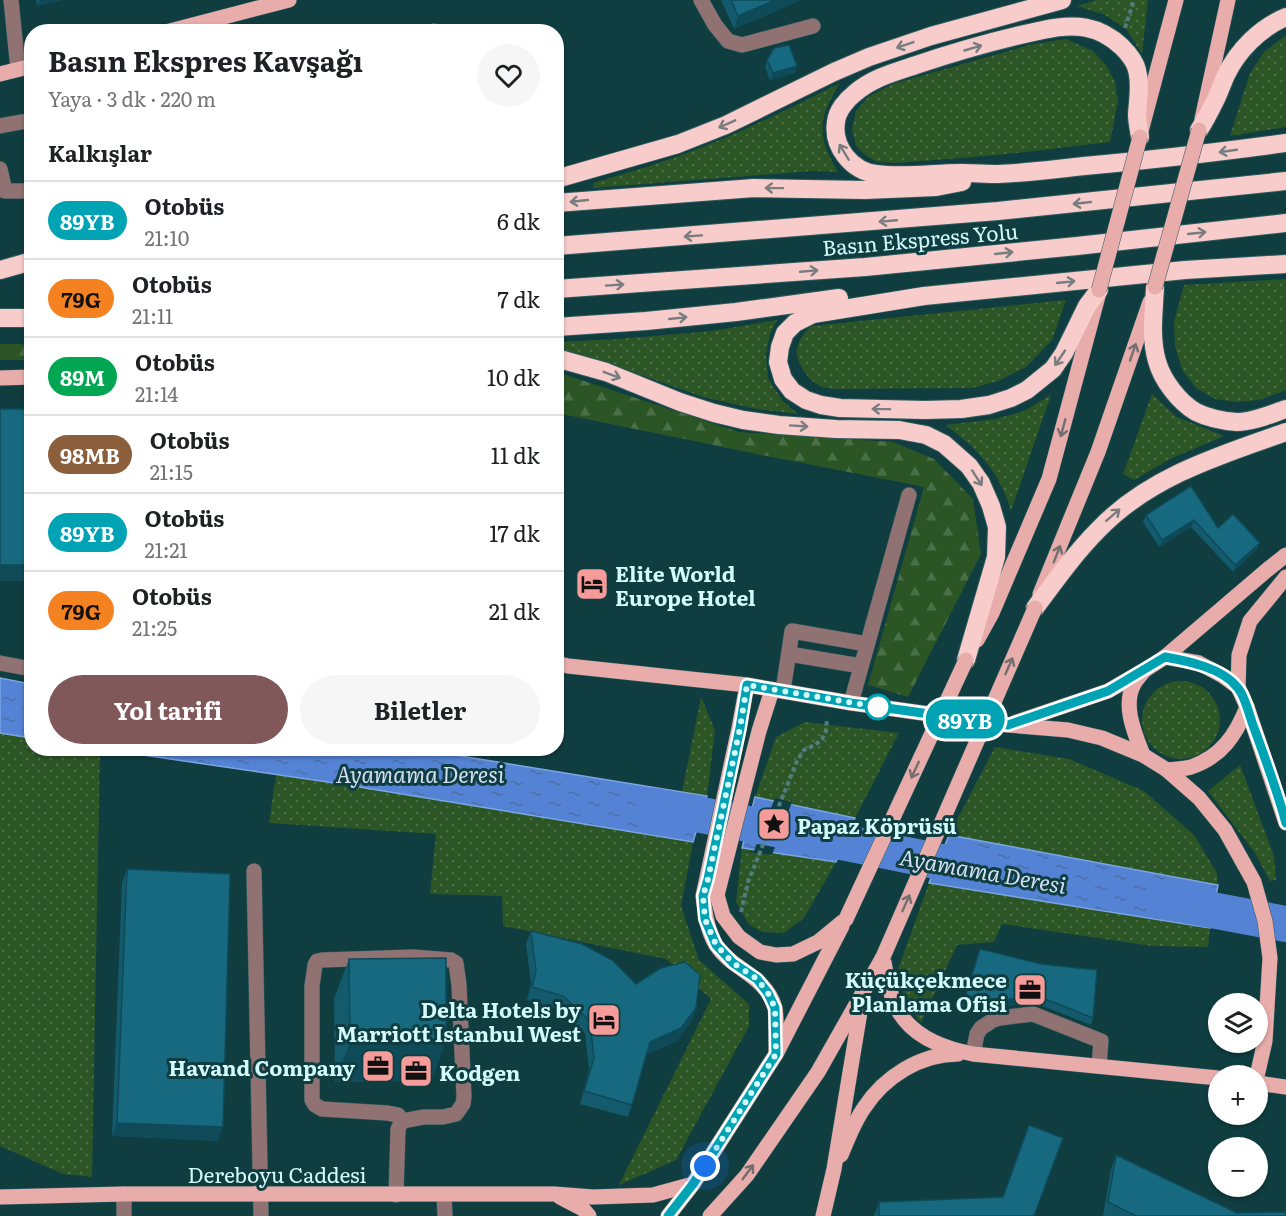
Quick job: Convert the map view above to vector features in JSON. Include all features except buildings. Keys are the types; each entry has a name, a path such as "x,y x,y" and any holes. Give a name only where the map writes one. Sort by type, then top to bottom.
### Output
{"highway":[{"path":"564,177 678,144 726,125 869,57 931,36 1062,0"},
{"path":"1199,130 1237,57 1260,32 1286,17"},
{"path":"999,174 913,175 866,172 853,166 836,138 836,122 842,105 869,83 891,73 940,57 1047,29 1085,27 1104,33 1116,41 1137,67 1140,89 1137,117 1140,137"},
{"path":"564,202 754,188 865,190 936,187 999,174 1286,143"},
{"name":"Basın Ekspress Yolu","path":"564,245 987,212 1286,181"},
{"name":"Basın Ekspress Yolu","path":"564,288 865,267 1286,222"},
{"path":"1100,290 1087,306 1064,353 1053,369 1027,390 989,405 961,409 925,410 840,408 821,405 806,400 792,391 783,379 778,362 785,333 795,323 813,314 924,296 1185,270 1284,263"},
{"path":"0,272 24,264"},
{"path":"0,272 24,272"},
{"path":"1155,287 1153,340 1157,362 1165,380 1175,394 1196,411 1219,420 1239,422 1286,409"},
{"path":"564,326 736,312 830,298 895,294 924,296"},
{"path":"0,318 24,318"},
{"path":"564,360 606,372 680,402 743,420 836,429 899,430 926,435 944,444 969,466 981,483 997,527 996,557 966,660"},
{"path":"1035,608 1099,528 1125,505 1171,476 1225,453 1286,432"}],"main road":[{"path":"197,24 289,0"},
{"path":"668,1216 693,1184 776,1054 846,919 966,660 992,613 1049,479 1176,0"},
{"path":"710,1216 747,1175 818,1072 883,957 1035,608 1098,452 1155,287 1199,130 1228,0"},
{"path":"0,74 24,68"},
{"path":"0,378 24,377"},
{"path":"1008,725 1108,691 1145,670 1165,657 1286,555"},
{"path":"1286,576 1250,621 1239,655 1238,687 1247,707 1286,823"},
{"path":"1165,657 1199,663 1238,687"},
{"path":"564,665 747,685 851,703 1008,725 1068,730 1102,738 1143,755 1167,770 1199,798 1225,830 1254,882 1265,921 1270,958 1265,1041 1260,1065"},
{"path":"1143,755 1134,734 1128,702 1133,684 1145,670"},
{"path":"747,685 740,728 703,896 705,919 716,945 733,963 757,979 768,993 775,1008 776,1054"},
{"path":"778,691 759,731 717,895 723,916 739,937 760,952 776,955 793,954 818,942 846,919"},
{"path":"1167,770 1190,767 1213,756 1230,741 1247,707"},
{"path":"883,957 887,982 894,1004 902,1017 925,1039 956,1051 1208,1077"},
{"path":"823,1216 834,1169 863,994"},
{"path":"834,1169 863,1108 889,1080 916,1063 933,1057 973,1054"},
{"path":"1268,1085 1286,1087"},
{"name":"Dereboyu Caddesi","path":"0,1197 124,1194 554,1194 592,1197 652,1195 693,1184"},
{"path":"554,1194 583,1209 589,1216"}],"street":[{"path":"701,0 715,25 728,41 742,45 813,26"},
{"path":"8,9 24,65"},
{"path":"0,126 24,122"},
{"path":"0,169 5,191 24,191"},
{"path":"851,703 909,495"},
{"path":"778,691 789,654 792,631 867,644"},
{"path":"789,654 861,666"},
{"path":"0,663 24,668"},
{"path":"254,871 261,1216"},
{"path":"413,957 451,960 456,963 459,984 463,1104 456,1114 443,1118 424,1117 402,1121 398,1115 387,1113 322,1109 312,1100 312,986 315,965 318,962 413,957"},
{"path":"973,1054 977,1034 986,1024 1000,1018 1033,1014 1101,1041 1099,1066"},
{"path":"396,1195 398,1129 402,1121"},
{"path":"124,1194 124,1216"},
{"path":"444,1195 445,1216"}],"path":[{"path":"1125,29 1134,0"},
{"path":"739,919 748,882 797,761 804,750 822,739 826,731 827,718"}],"green space":[{"path":"1097,0 1148,0 1142,54 1126,29 1105,15 1077,6"},
{"path":"1286,35 1286,127 1230,136 1250,73 1264,52"},
{"path":"1066,39 1093,51 1106,65 1115,82 1118,101 1110,142 998,155 897,163 877,162 856,146 852,129 856,111 868,97 892,84 1029,45"},
{"path":"840,83 827,107 822,127 826,147 838,172 813,171 593,188 593,183 662,162 721,140"},
{"path":"1286,279 1286,390 1259,400 1237,402 1215,399 1196,388 1183,371 1175,347 1174,321 1184,285"},
{"path":"1066,300 1052,340 1026,367 998,381 972,388 826,388 813,382 801,367 797,355 800,340 811,326"},
{"path":"777,320 770,334 766,354 768,378 782,400 798,414 756,409 703,397 564,350 564,342 712,331"},
{"path":"0,344 24,344 24,360 0,360"},
{"path":"564,374 739,432 893,442 934,459 973,499 981,554 908,697 868,685 924,487 564,414"},
{"path":"1152,394 1177,417 1224,436 1170,459 1134,480 1123,474"},
{"path":"1051,395 1011,511 1001,484 986,462 945,425 995,419 1024,411"},
{"path":"1181,681 1196,684 1209,692 1217,705 1220,720 1217,735 1209,748 1196,756 1181,759 1166,756 1153,748 1145,735 1142,720 1145,705 1153,692 1166,684"},
{"path":"701,697 715,730 707,796 682,792"},
{"path":"805,722 899,733 855,818 755,797 776,737"},
{"path":"0,733 24,737 24,756 100,756 92,1177 63,1174 0,1146"},
{"path":"995,747 1069,759 1144,791 1194,835 1217,873 1218,885 949,835"},
{"path":"1240,765 1274,856 1276,880 1270,881 1255,853 1208,791"},
{"path":"276,775 693,842 681,906 699,960 749,1004 749,1026 676,1160 619,1185 711,999 666,959 503,926 502,896 430,894 436,834 269,823"},
{"path":"742,848 836,862 804,918 784,933 763,932 749,925 736,902"},
{"path":"929,883 1210,928 1208,947 1152,946 1002,924 994,942 957,945 921,1023 907,1005 897,972"}],"water":[{"path":"0,678 24,683 24,737 0,733"},
{"name":"Ayamama Deresi","path":"150,756 461,756 707,796 693,842 341,784"},
{"name":"Ayamama Deresi","path":"755,797 855,818 836,862 742,848"},
{"name":"Ayamama Deresi","path":"949,835 1218,885 1210,928 929,883"}],"pier":[{"path":"775,798 792,802 772,855 746,852 754,851"}],"waterway":[{"name":"Ayamama Deresi","path":"654,806 986,871"},
{"name":"Ayamama Deresi","path":"1164,901 1286,924"}],"bus line":[{"name":"89YB","path":"668,1216 693,1184 776,1054 775,1008 768,993 757,979 733,963 716,945 705,919 703,896 740,728 747,685 851,703 1008,725 1108,691 1165,657 1199,663 1238,687 1247,707 1286,823"}],"place":[{"name":"Elite World Europe Hotel","path":"592,584"},
{"name":"Papaz Köprüsü","path":"774,824"},
{"name":"Küçükçekmece Planlama Ofisi","path":"1030,990"},
{"name":"Delta Hotels by Marriott Istanbul West","path":"604,1020"},
{"name":"Havand Company","path":"378,1066"},
{"name":"Kodgen","path":"416,1071"}],"route":[{"path":"705,1166 776,1054 775,1008 768,993 757,979 733,963 716,945 705,919 703,896 740,728 747,685 878,707"}]}
